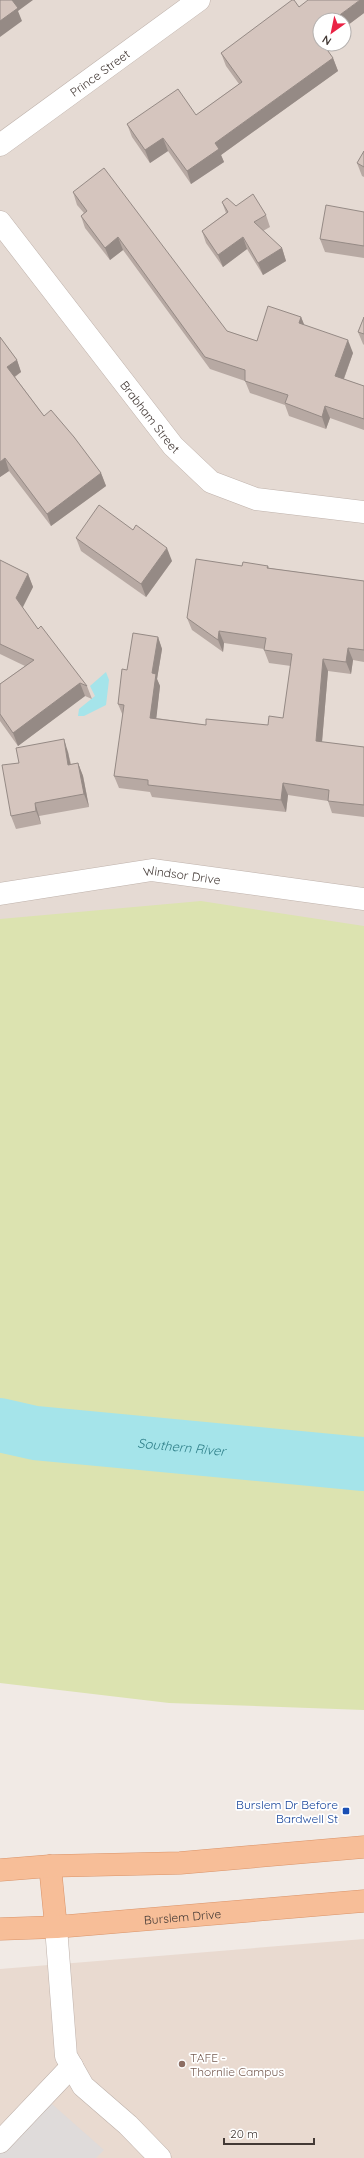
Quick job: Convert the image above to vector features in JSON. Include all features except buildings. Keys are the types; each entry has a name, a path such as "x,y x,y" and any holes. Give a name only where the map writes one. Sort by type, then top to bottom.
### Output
{"main road":[{"path":"0,1870 50,1866 180,1863 364,1847"},
{"path":"50,1866 56,1927"},
{"name":"Burslem Drive","path":"0,1929 56,1927 364,1901"}],"street":[{"name":"Prince Street","path":"0,145 199,0"},
{"name":"Brabham Street","path":"0,222 173,446 211,482 256,499 364,512"},
{"name":"Windsor Drive","path":"0,894 152,870 364,899"},
{"path":"56,1927 66,2056 83,2086 128,2125 160,2158"},
{"path":"0,2142 72,2066"}],"shaded area":[{"path":"0,0 364,0 364,1259 0,1245"},
{"name":"TAFE - Thornlie Campus","path":"364,1939 364,2158 0,2158 0,1969"},
{"path":"35,2089 104,2150 96,2158 0,2158 0,2127"}],"green space":[{"path":"201,901 364,926 364,1710 169,1703 0,1683 0,919"}],"water":[{"path":"106,672 109,680 106,705 84,716 78,716 79,709 95,696 90,686"}],"waterway":[{"name":"Southern River","path":"0,1425 35,1433 364,1464"}],"place":[{"name":"Burslem Dr Before Bardwell St","path":"346,1811"},
{"name":"TAFE - Thornlie Campus","path":"182,2064"}]}
